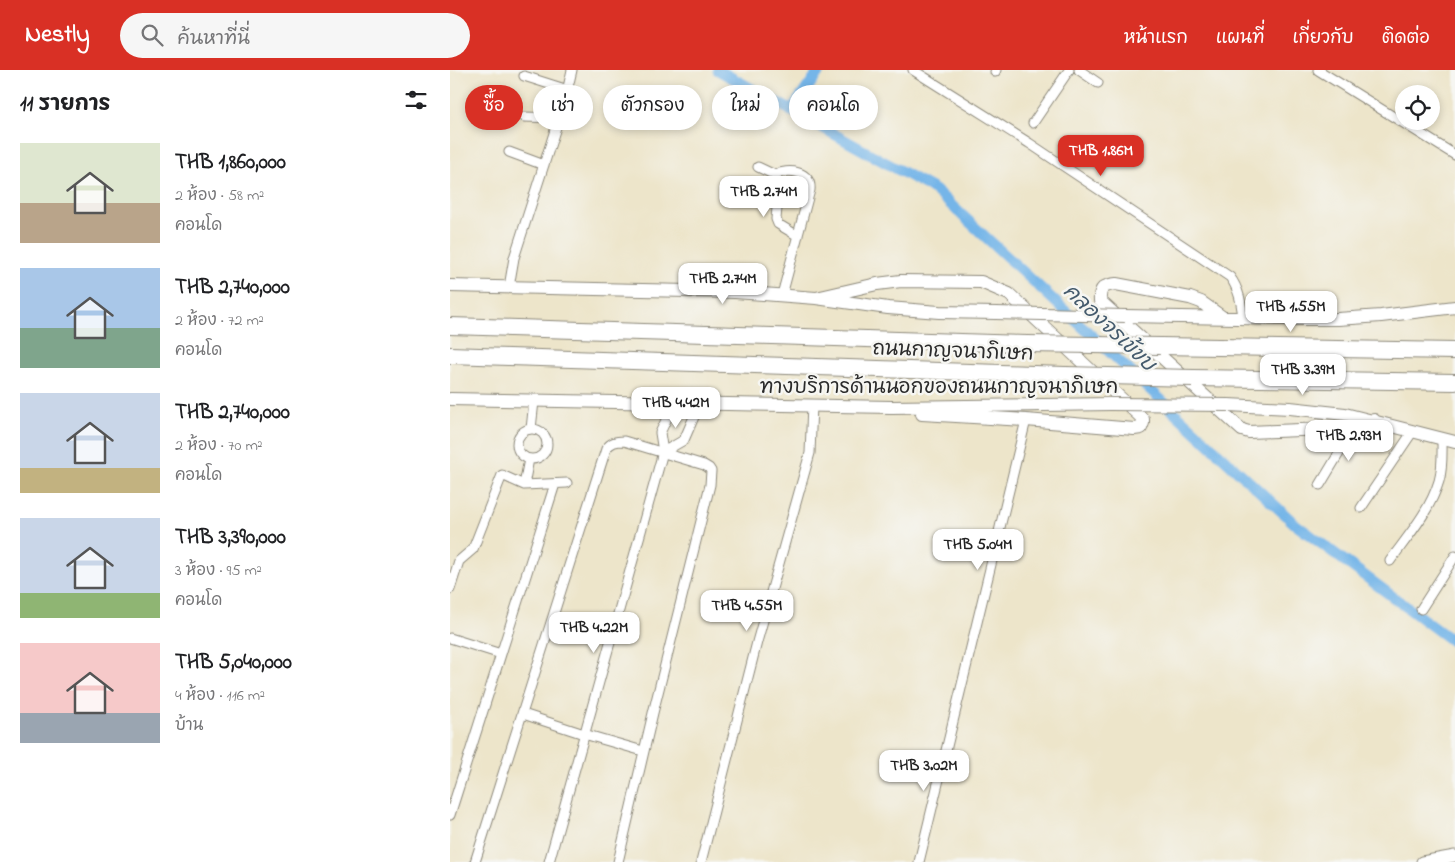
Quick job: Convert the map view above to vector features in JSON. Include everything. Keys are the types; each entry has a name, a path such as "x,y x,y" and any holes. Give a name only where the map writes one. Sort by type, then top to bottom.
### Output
{"highway":[{"name":"ถนนกาญจนาภิเษก","path":"450,326 1027,344 1455,351"},
{"path":"1396,350 1455,342"},
{"name":"ถนนกาญจนาภิเษก","path":"450,355 1065,375 1455,382"},
{"path":"1435,381 1455,388"}],"main road":[{"path":"816,298 877,284 901,281 981,282 1009,294 1142,419 1144,423 1140,428 1134,429 1026,420 914,414 902,412 891,407"},
{"path":"1222,317 1201,302 1190,298 1116,284 1104,286 1101,289 1100,301 1242,430 1249,432 1342,429 1359,426 1374,420"},
{"path":"450,286 682,290 816,298 888,308 939,312 1125,316 1338,319 1382,316 1455,306"},
{"name":"ทางบริการด้านนอกของถนนกาญจนาภิเษก","path":"450,399 891,407 1111,404 1228,405 1344,414 1374,420 1455,442"}],"street":[{"path":"569,85 572,70"},
{"path":"913,70 1029,143 1230,277 1236,284 1239,292 1243,318"},
{"path":"1033,123 1069,70"},
{"path":"1079,70 1098,83"},
{"path":"1318,70 1455,156"},
{"path":"524,76 552,85"},
{"path":"524,117 533,117"},
{"path":"509,287 514,258 555,130"},
{"path":"509,152 544,165"},
{"path":"758,167 775,175"},
{"path":"775,175 781,172 793,171 806,177 811,183 782,296"},
{"path":"775,175 778,197 776,218 778,224 798,236"},
{"path":"531,429 534,401"},
{"path":"549,862 662,452 660,433 674,403"},
{"path":"662,452 684,440 700,404"},
{"path":"701,862 757,642 810,453 812,406"},
{"path":"919,862 1026,420"},
{"path":"531,429 543,434 547,443 541,456 536,459 529,459 518,452 516,442 525,430 531,429"},
{"path":"1320,485 1341,450 1343,441 1342,429"},
{"path":"1361,508 1413,431"},
{"path":"1390,561 1421,517 1433,495 1439,480 1442,439"},
{"path":"475,862 606,449 610,443 624,441 704,465 710,468 711,472 710,485 643,751 618,862"},
{"path":"524,485 529,459"},
{"path":"450,590 459,561 473,549 502,475 524,485 567,483"},
{"path":"450,815 555,484"},
{"path":"1421,609 1455,556"},
{"path":"450,638 501,654"},
{"path":"523,714 643,751"},
{"path":"1422,862 1455,856"}],"waterway":[{"name":"คลองจรเข้ขบ","path":"718,70 935,190 1295,524 1455,643"},
{"path":"809,85 820,70"}]}
